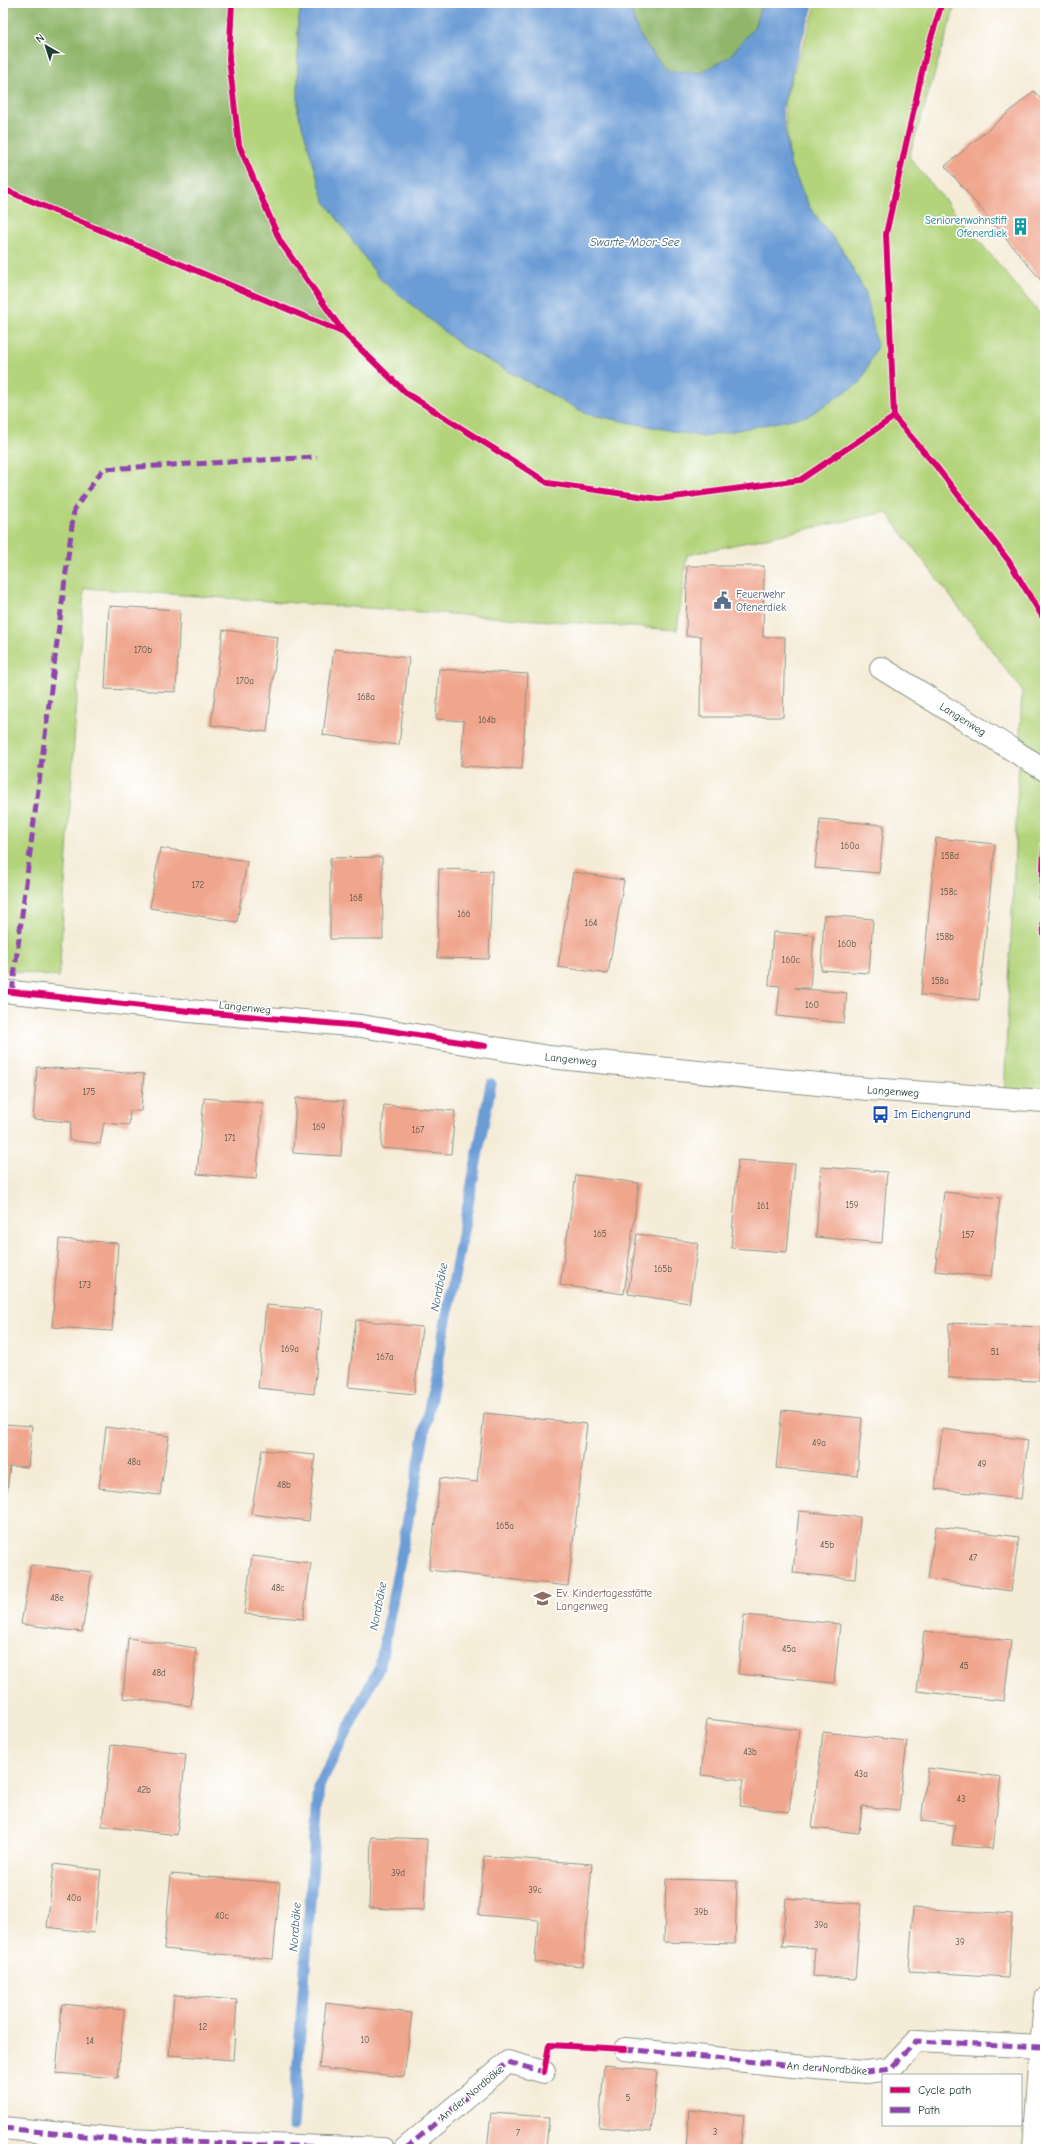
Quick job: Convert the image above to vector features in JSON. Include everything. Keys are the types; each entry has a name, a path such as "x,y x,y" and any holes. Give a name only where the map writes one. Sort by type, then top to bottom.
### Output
{"street":[{"name":"Langenweg","path":"881,668 1045,770"},
{"name":"Langenweg","path":"3,991 190,1011 361,1026 549,1057 868,1089 1045,1101"},
{"path":"1034,2149 1045,1999"},
{"name":"An der Nordbäke","path":"625,2049 803,2068 866,2072 890,2069 916,2042 1042,2047"},
{"name":"An der Nordbäke","path":"405,2149 508,2062 544,2072"},
{"path":"3,2128 125,2140 383,2149"}],"green space":[{"path":"3,3 232,3 229,59 239,145 280,241 344,333 3,189"},
{"path":"232,3 302,3 298,21 298,112 471,351 587,414 703,437 866,293 841,248 810,208 790,164 784,102 817,3 956,3 909,157 1045,320 1045,1098 1004,1096 1022,690 886,512 687,555 677,630 84,588 59,977 3,970 3,189 343,333 280,241 239,145 229,59"},
{"path":"631,3 762,3 754,28 729,57 700,73 668,71 649,49 638,32 632,13"}],"water":[{"name":"Swarte-Moor-See","path":"302,3 631,3 632,13 638,32 668,71 700,73 729,57 754,28 762,3 814,3 800,45 782,109 790,164 810,208 841,248 866,293 877,346 861,382 808,416 703,437 587,414 462,346 379,278 324,200 298,112 298,21"}],"building":[{"name":"Seniorenwohnstift Ofenerdiek","path":"1034,91 1045,104 1045,285 945,166"},
{"path":"687,566 764,566 763,637 785,637 783,717 700,717 701,636 686,636"},
{"path":"109,606 180,610 176,692 105,689"},
{"path":"223,630 278,637 267,732 211,725"},
{"path":"334,649 409,658 399,745 323,735"},
{"path":"439,669 528,674 522,769 461,766 464,721 436,719"},
{"path":"820,819 884,825 879,873 815,868"},
{"path":"936,838 995,844 979,1000 921,995"},
{"path":"160,848 247,861 237,922 150,908"},
{"path":"382,857 383,939 330,939 330,858"},
{"path":"439,869 492,871 489,959 437,958"},
{"path":"573,872 624,880 608,974 558,967"},
{"path":"824,915 873,919 869,973 821,970"},
{"path":"773,932 814,935 810,988 795,988 847,993 844,1023 777,1016 780,986 769,985"},
{"path":"37,1067 144,1074 141,1111 130,1111 129,1125 104,1123 100,1144 69,1140 71,1122 33,1119"},
{"path":"204,1098 263,1103 256,1179 197,1174"},
{"path":"296,1098 344,1101 341,1156 293,1153"},
{"path":"384,1105 455,1111 451,1154 381,1148"},
{"path":"738,1160 795,1164 787,1252 731,1248"},
{"path":"821,1167 887,1172 882,1243 816,1237"},
{"path":"576,1175 639,1183 624,1294 560,1285"},
{"path":"944,1192 1000,1198 991,1277 935,1271"},
{"path":"637,1234 698,1243 689,1303 628,1294"},
{"path":"59,1239 118,1243 112,1331 52,1327"},
{"path":"266,1305 322,1310 314,1394 258,1388"},
{"path":"356,1320 422,1327 414,1394 348,1387"},
{"path":"949,1323 1042,1327 1039,1381 948,1378"},
{"path":"782,1410 862,1418 857,1476 776,1468"},
{"path":"484,1413 587,1424 568,1586 429,1570 440,1478 477,1482"},
{"path":"3,1424 32,1426 28,1467 10,1466 7,1492 3,1492"},
{"path":"106,1427 169,1436 160,1495 99,1488"},
{"path":"942,1429 1028,1440 1021,1499 935,1489"},
{"path":"262,1450 315,1455 309,1521 251,1514"},
{"path":"799,1511 860,1517 855,1579 793,1573"},
{"path":"936,1526 1019,1537 1011,1591 928,1579"},
{"path":"252,1556 311,1563 303,1619 244,1614"},
{"path":"31,1565 92,1572 82,1632 21,1624"},
{"path":"744,1615 840,1624 834,1683 738,1674"},
{"path":"924,1631 1011,1641 1004,1701 917,1691"},
{"path":"128,1638 196,1648 191,1706 123,1698"},
{"path":"707,1719 799,1730 789,1812 740,1806 743,1780 701,1775"},
{"path":"823,1732 907,1741 899,1810 862,1806 859,1833 812,1828"},
{"path":"111,1745 186,1754 177,1835 102,1826"},
{"path":"928,1768 1001,1777 992,1849 952,1845 955,1825 921,1821"},
{"path":"371,1837 427,1839 424,1910 369,1908"},
{"path":"484,1856 592,1864 583,1966 535,1962 538,1920 479,1915"},
{"path":"54,1864 101,1870 94,1933 47,1927"},
{"path":"171,1874 280,1883 273,1959 164,1949"},
{"path":"666,1879 737,1881 735,1944 664,1942"},
{"path":"786,1898 861,1904 855,1979 813,1976 815,1948 782,1946"},
{"path":"913,1908 1012,1914 1008,1977 909,1971"},
{"path":"174,1995 237,2000 233,2060 169,2055"},
{"path":"326,2003 412,2013 404,2077 319,2068"},
{"path":"62,2004 124,2010 118,2078 56,2073"},
{"path":"604,2065 657,2070 651,2132 599,2127"},
{"path":"689,2110 744,2115 740,2149 686,2149"},
{"path":"491,2113 549,2117 546,2149 487,2149"}],"waterway":[{"name":"Nordbäke","path":"293,2125 319,1786 380,1666 491,1084"}],"marked path":[{"path":"12,992 74,510 103,469 317,457"},
{"path":"625,2049 866,2072 890,2069 916,2041 1042,2047"},
{"path":"405,2149 508,2062 544,2072"},
{"path":"3,2128 125,2140 383,2149"}],"cycle path":[{"path":"232,3 229,59 239,145 280,241 344,333 406,393 548,483 659,499 800,480 894,417"},
{"path":"942,3 926,54 886,234 894,417 936,466 1008,560 1045,621"},
{"path":"3,189 344,333"},
{"path":"1045,823 1042,894 1045,956"},
{"path":"3,991 189,1011 361,1026 485,1046"},
{"path":"544,2072 549,2045 625,2049"}],"place":[{"name":"Seniorenwohnstift Ofenerdiek","path":"1020,226"},
{"name":"Feuerwehr Ofenerdiek","path":"723,600"},
{"name":"Im Eichengrund","path":"881,1114"},
{"name":"Ev. Kindertagesstätte Langenweg","path":"543,1599"}]}
